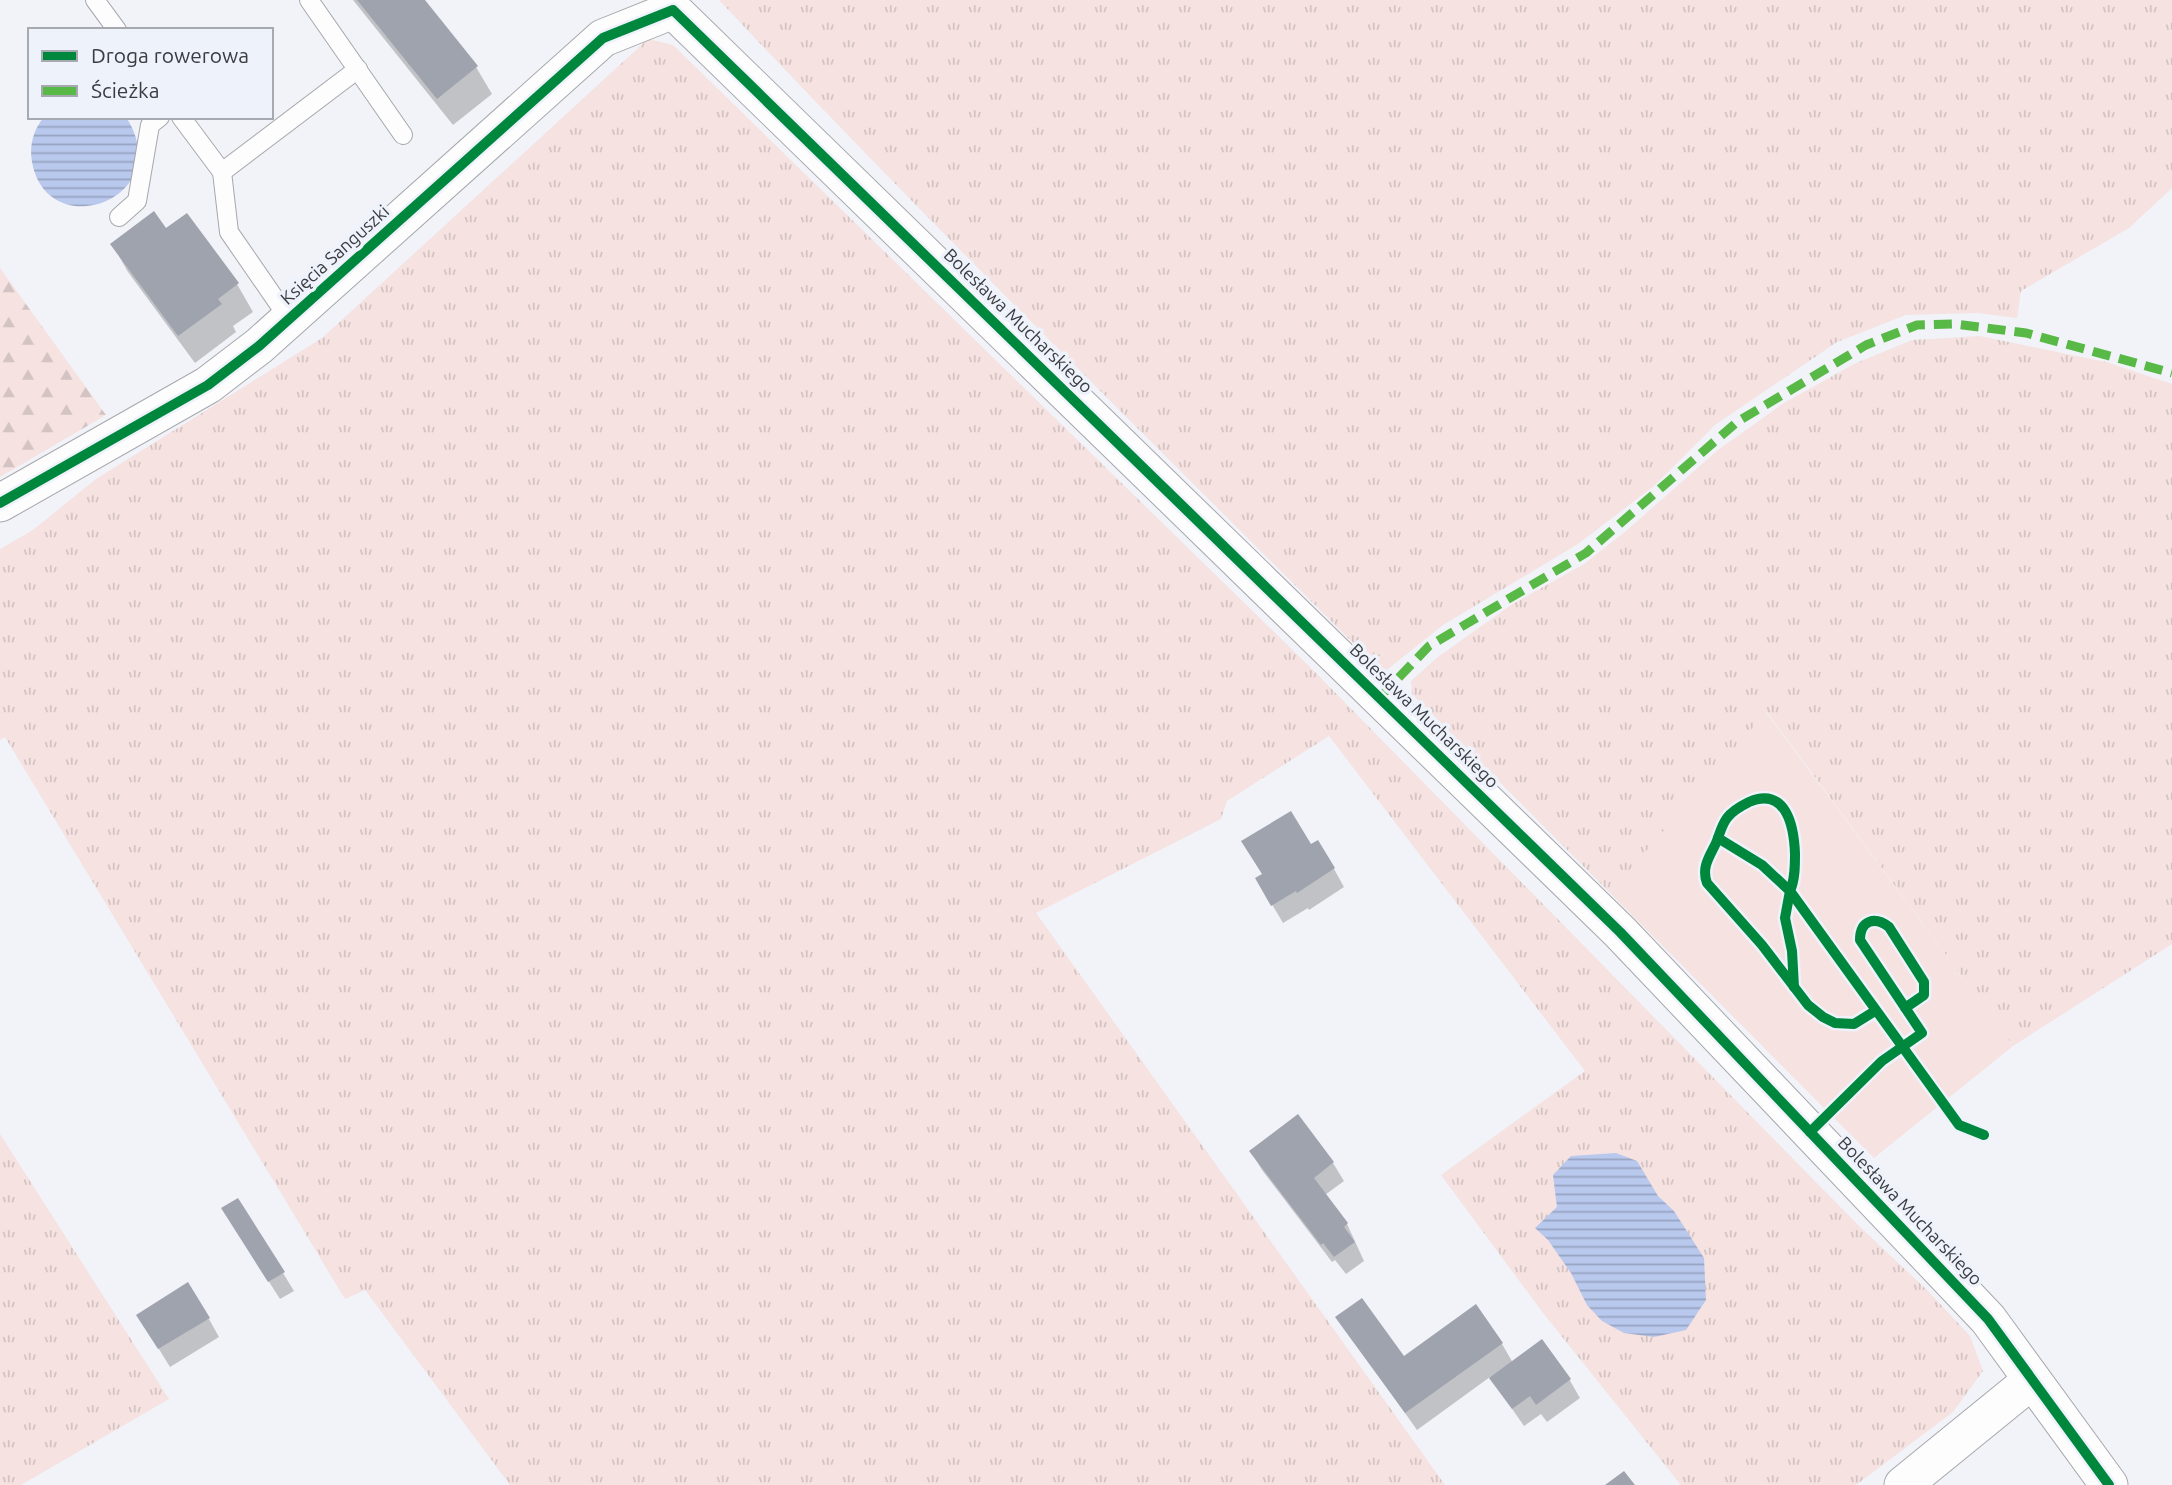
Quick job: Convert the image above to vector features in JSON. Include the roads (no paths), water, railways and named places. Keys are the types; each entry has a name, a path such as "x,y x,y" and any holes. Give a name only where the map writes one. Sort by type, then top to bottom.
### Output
{"street":[{"name":"Księcia Sanguszki","path":"0,503 208,386 289,320 603,38 669,5"},
{"name":"Bolesława Mucharskiego","path":"669,5 1620,932 1988,1319 2109,1485"},
{"path":"1903,1485 2032,1380"}],"lane":[{"path":"95,0 116,28"},
{"path":"309,0 403,135"},
{"path":"222,172 358,69"},
{"path":"119,217 137,201 150,125 158,119"},
{"path":"182,119 222,172 229,232 289,320"}],"water":[{"path":"42,119 127,119 138,146 136,170 124,189 104,202 82,206 60,202 43,188 32,162 33,138"},
{"path":"1616,1153 1637,1161 1658,1196 1674,1211 1704,1258 1706,1300 1686,1330 1654,1337 1624,1333 1602,1321 1587,1305 1571,1273 1548,1240 1535,1228 1557,1207 1553,1175 1571,1156"}]}
